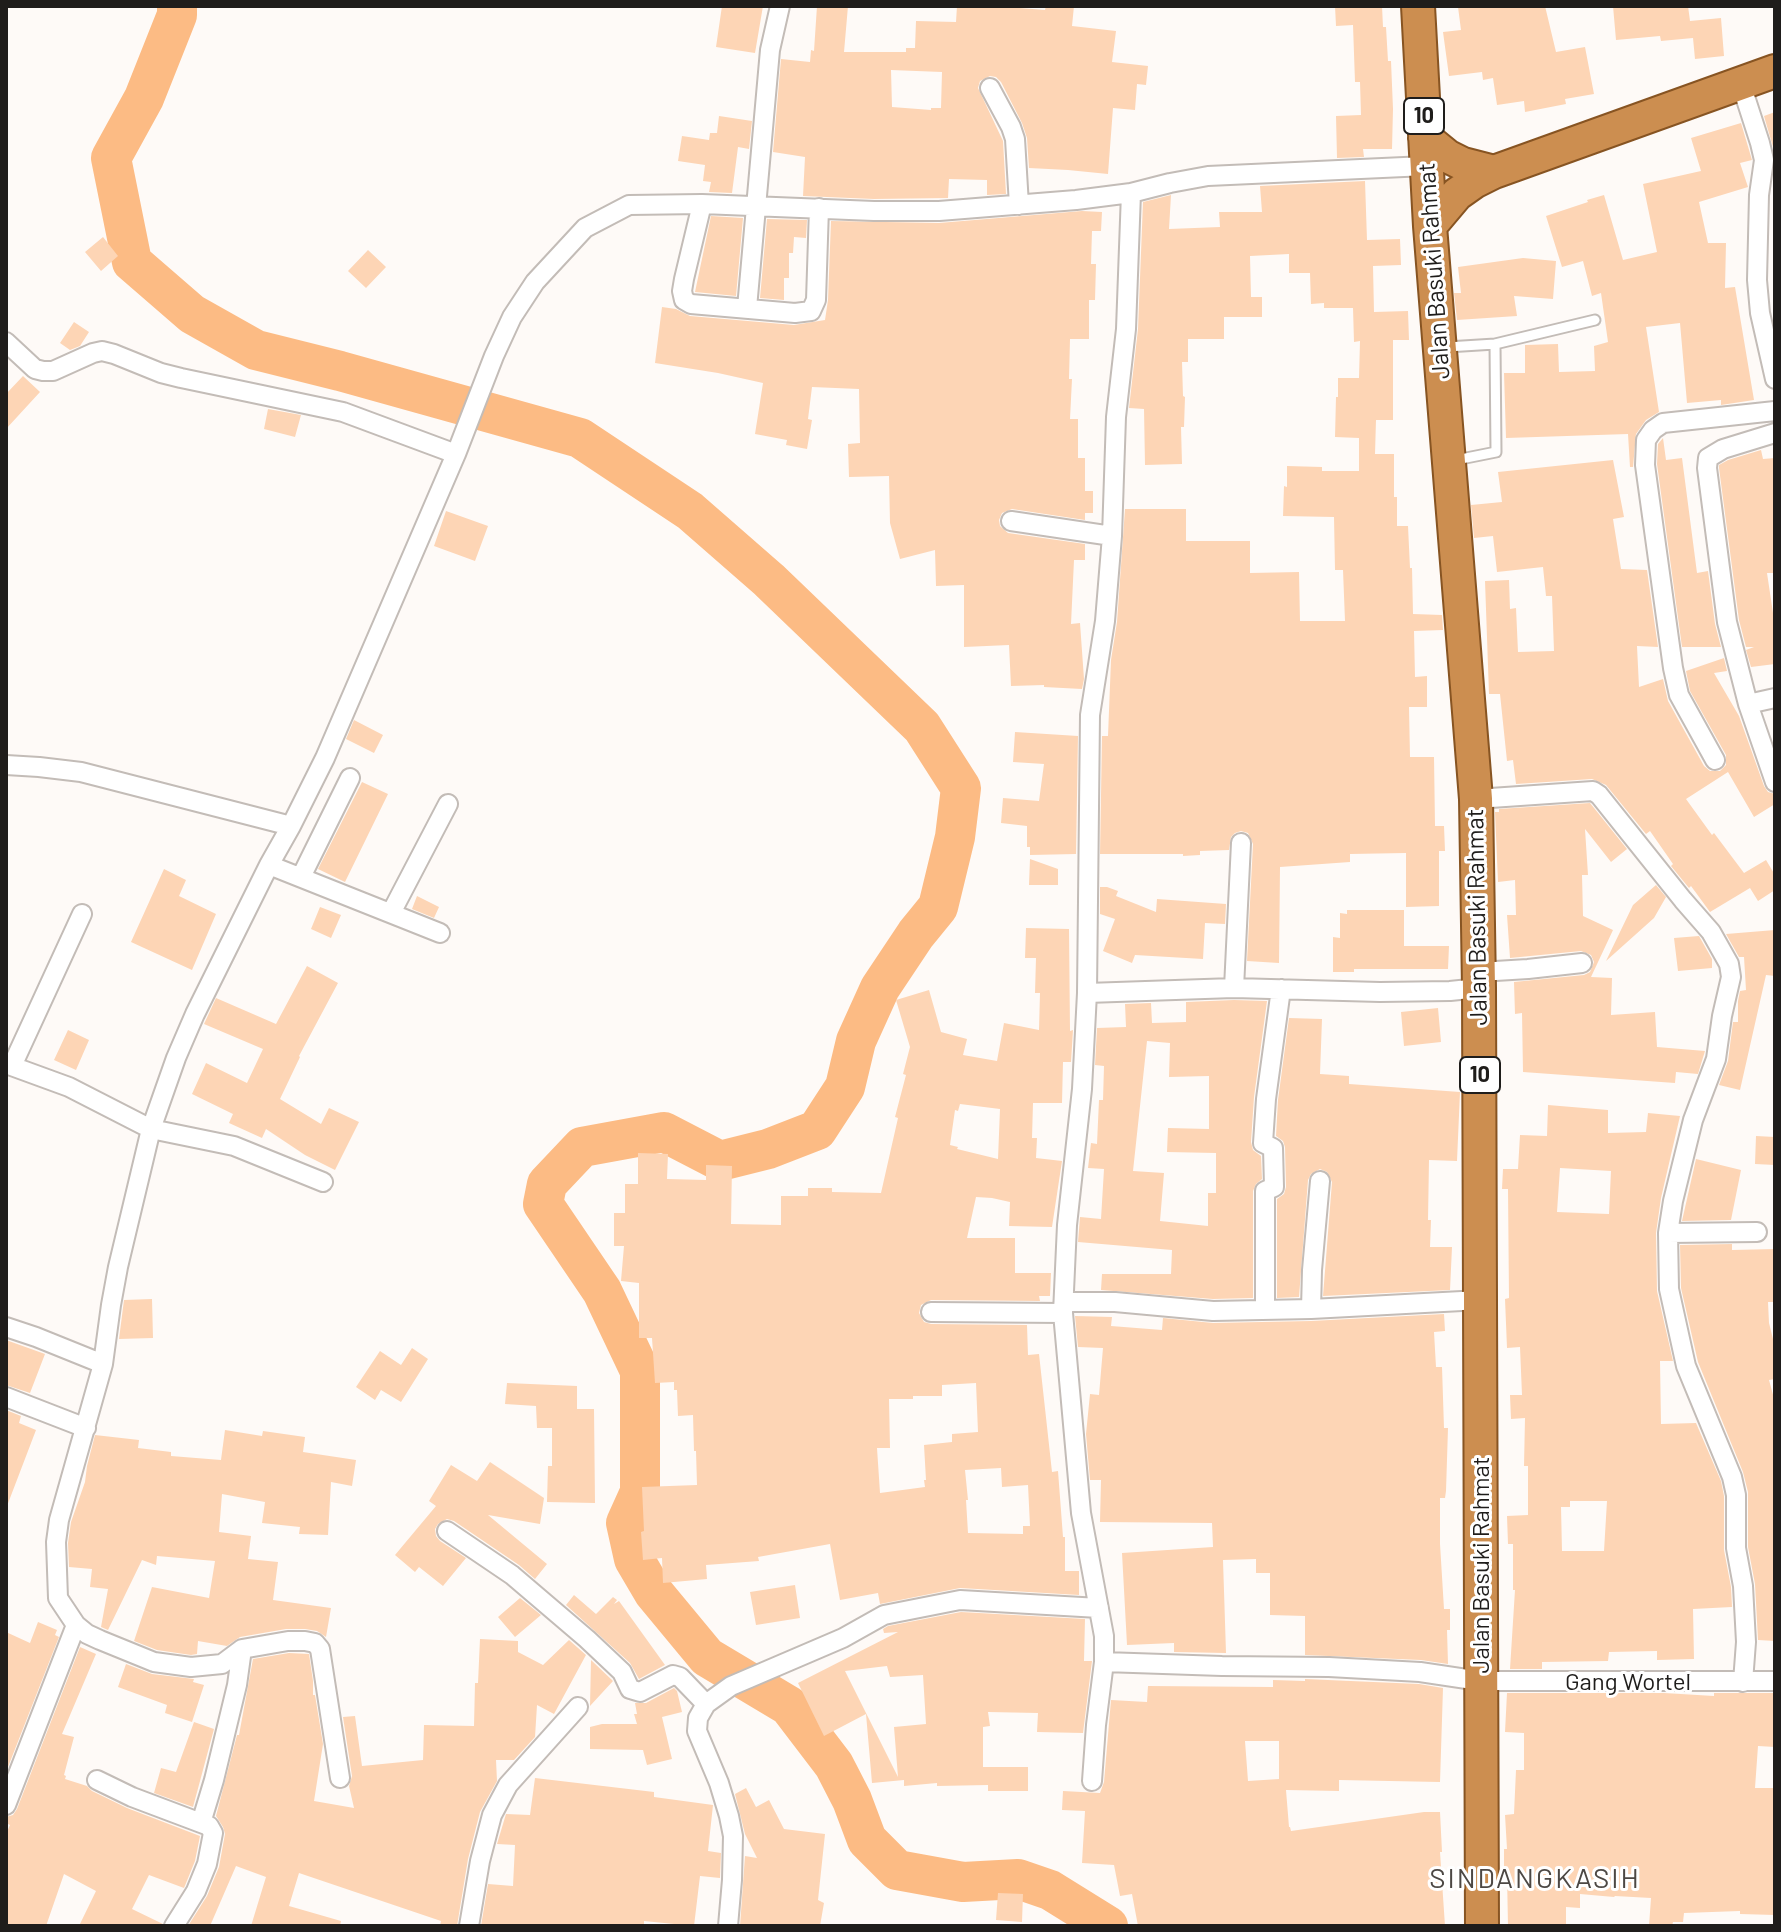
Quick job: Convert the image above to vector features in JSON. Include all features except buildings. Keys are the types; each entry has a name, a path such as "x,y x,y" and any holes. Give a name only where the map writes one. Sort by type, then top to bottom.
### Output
{"highway":[{"name":"Jalan Basuki Rahmat","path":"1418,6 1430,226 1476,799 1482,1926"},
{"path":"1430,226 1457,194 1494,172 1775,71"},
{"path":"1425,152 1494,172"}],"street":[{"path":"747,308 770,50 780,6"},
{"path":"1741,84 1764,160 1759,195 1757,280 1760,313 1775,379"},
{"path":"990,88 1015,139 1019,205"},
{"path":"340,1778 320,1649 315,1643 288,1641 242,1649 222,1664 191,1667 154,1662 87,1634 76,1625 58,1598 56,1542 59,1520 103,1364 118,1267 151,1129 176,1058 341,723 456,454 494,356 512,317 535,282 585,228 629,205 702,204 939,211 1131,193 1208,176 1425,152"},
{"path":"1092,1781 1104,1636 1081,1513 1064,1307 1067,1225 1082,1089 1087,993 1090,715 1105,621 1112,536 1116,417 1126,329 1131,193"},
{"path":"702,204 684,279 684,300 691,304 795,313 811,311 816,300 819,208"},
{"path":"6,342 35,369 43,371 53,371 102,351 161,373 343,412 456,454"},
{"path":"1715,760 1679,695 1673,668 1645,465 1646,440 1663,423 1775,411"},
{"path":"1775,433 1723,449 1708,458 1707,468 1727,622 1748,704 1775,782"},
{"path":"1011,521 1112,536"},
{"path":"1748,704 1775,698"},
{"path":"6,765 81,772 291,826"},
{"path":"301,877 350,778"},
{"path":"1476,799 1593,791 1711,932 1729,964 1731,977 1716,1059 1693,1120 1673,1201 1668,1233 1669,1289 1686,1366 1732,1477 1736,1495 1736,1548 1743,1586 1746,1642 1743,1682"},
{"path":"391,913 448,804"},
{"path":"1234,988 1241,843"},
{"path":"269,865 440,933"},
{"path":"82,914 9,1065 69,1087 151,1129 234,1146 323,1182"},
{"path":"1087,993 1234,988 1450,991 1479,980 1528,969 1582,963"},
{"path":"1265,1309 1265,1191 1274,1187 1273,1148 1263,1143 1281,989"},
{"path":"1311,1309 1320,1181"},
{"path":"1668,1233 1757,1232"},
{"path":"931,1312 1115,1302 1213,1311 1481,1300"},
{"path":"6,1327 103,1364"},
{"path":"6,1397 86,1428"},
{"path":"447,1531 512,1575 587,1639 622,1672 630,1689 640,1692 673,1675 680,1677 706,1704"},
{"path":"728,1926 733,1836 719,1783 697,1731 698,1718 706,1704 731,1686 843,1638 884,1615 960,1600 1099,1608"},
{"path":"6,1805 76,1625"},
{"path":"201,1823 237,1685 242,1649"},
{"name":"Gang Wortel","path":"1104,1662 1329,1667 1420,1672 1480,1681 1775,1681"},
{"path":"469,1926 480,1861 492,1815 508,1785 578,1707"},
{"path":"97,1780 132,1797 209,1826 213,1833 207,1864 196,1891 174,1926"}],"lane":[{"path":"1440,347 1495,344 1595,320"},
{"path":"1449,461 1496,452 1495,344"}],"waterway":[{"path":"177,6 177,15 144,98 111,158 132,262 192,314 256,350 580,438 690,511 769,580 922,727 961,788 955,837 938,907 880,988 856,1041 845,1087 817,1130 768,1149 720,1161 664,1132 582,1147 547,1184 543,1204 602,1291 640,1371 640,1492 626,1523 634,1559 654,1593 707,1657 789,1706 834,1765 867,1840 897,1870 963,1882 1018,1879 1050,1890 1108,1926"}],"district":[{"name":"SINDANGKASIH","path":"1535,1879"}]}
